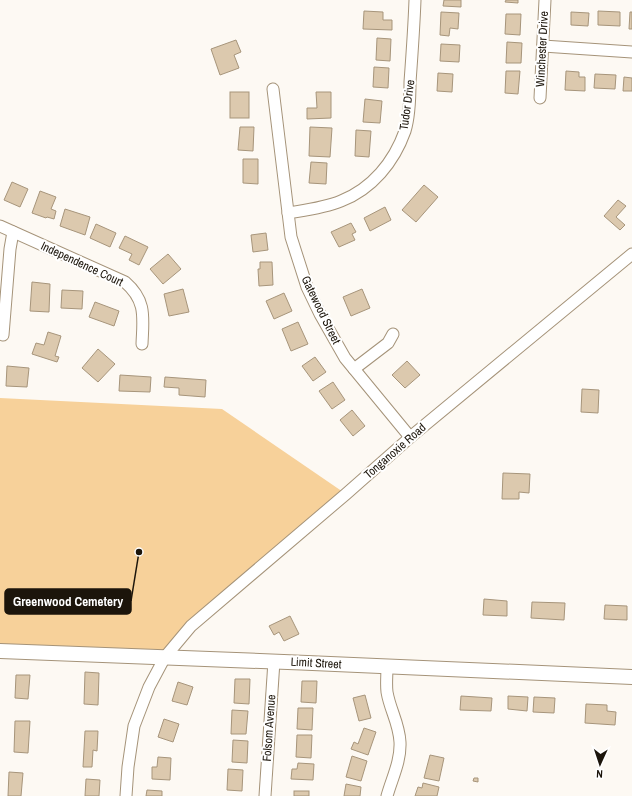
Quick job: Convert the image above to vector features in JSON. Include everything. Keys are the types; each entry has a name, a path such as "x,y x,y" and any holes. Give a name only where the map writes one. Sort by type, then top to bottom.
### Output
{"street":[{"name":"Tudor Drive","path":"288,213 322,207 341,201 358,193 376,178 392,158 405,130 410,97 415,0"},
{"name":"Winchester Drive","path":"540,98 545,0"},
{"path":"543,46 632,52"},
{"name":"Gatewood Street","path":"273,89 291,237 307,287 320,314 345,358 410,437"},
{"name":"Independence Court","path":"0,226 125,282 139,297 142,307 142,344"},
{"path":"3,335 10,249 13,232"},
{"name":"Tonganoxie Road","path":"126,796 128,767 134,726 149,687 165,657 191,626 346,494 410,437 632,254"},
{"path":"354,369 388,343 393,334"},
{"name":"Limit Street","path":"0,651 274,661 632,677"},
{"name":"Folsom Avenue","path":"265,796 274,661"},
{"path":"387,667 387,691 398,725 400,742 399,760 388,796"}],"shaded area":[{"path":"0,398 222,409 346,494 165,657 0,651"}],"building":[{"path":"444,0 461,0 461,7 443,6"},
{"path":"506,0 518,0 518,3 505,2"},
{"path":"364,11 383,12 383,20 392,20 392,30 363,29"},
{"path":"598,11 620,12 620,26 598,25"},
{"path":"441,12 459,13 458,29 450,28 449,36 440,35"},
{"path":"571,12 589,13 588,26 571,25"},
{"path":"630,12 632,12 632,29 629,29"},
{"path":"506,14 521,14 520,35 505,34"},
{"path":"377,38 391,39 390,61 376,60"},
{"path":"236,40 241,52 234,55 239,68 220,75 211,49"},
{"path":"507,42 522,43 521,63 506,63"},
{"path":"441,44 460,45 459,62 440,61"},
{"path":"374,67 389,68 388,88 373,87"},
{"path":"506,71 520,71 518,94 505,93"},
{"path":"566,71 579,72 579,77 585,77 585,91 565,90"},
{"path":"438,73 453,74 452,92 437,91"},
{"path":"595,74 616,75 615,89 594,88"},
{"path":"624,77 632,78 632,91 623,91"},
{"path":"230,92 249,92 249,118 230,118"},
{"path":"316,92 331,92 331,118 307,119 307,108 317,108"},
{"path":"365,99 382,101 380,123 363,122"},
{"path":"240,127 254,127 253,151 238,150"},
{"path":"310,127 332,128 330,157 309,156"},
{"path":"356,130 371,131 369,157 355,156"},
{"path":"243,159 258,159 258,184 243,183"},
{"path":"311,162 327,163 326,184 309,183"},
{"path":"12,182 28,189 20,207 4,200"},
{"path":"424,185 438,197 416,222 402,210"},
{"path":"40,191 56,197 51,209 56,211 54,219 32,213"},
{"path":"618,200 626,206 616,217 625,225 620,230 604,216"},
{"path":"385,207 391,220 370,231 364,218"},
{"path":"65,209 90,217 85,235 60,226"},
{"path":"351,223 356,232 352,234 355,240 339,247 331,232"},
{"path":"96,224 116,233 110,247 90,238"},
{"path":"266,233 268,250 253,252 251,235"},
{"path":"125,236 148,247 139,265 129,260 132,254 119,248"},
{"path":"168,254 181,269 163,284 150,269"},
{"path":"260,262 272,262 273,285 259,286 258,269 260,269"},
{"path":"32,282 50,284 49,312 30,311"},
{"path":"183,289 189,312 169,316 164,294"},
{"path":"362,289 370,308 351,316 343,297"},
{"path":"62,290 83,291 82,309 61,308"},
{"path":"284,293 292,311 274,319 266,301"},
{"path":"95,302 119,311 114,326 89,317"},
{"path":"298,322 308,344 291,351 282,329"},
{"path":"48,332 61,336 55,356 59,357 57,362 32,354 36,343 44,345"},
{"path":"98,349 115,364 98,382 82,368"},
{"path":"315,357 326,372 313,381 302,366"},
{"path":"407,361 420,375 405,388 392,375"},
{"path":"7,366 29,368 27,387 6,386"},
{"path":"120,375 151,377 150,392 119,391"},
{"path":"165,377 206,380 205,397 179,395 179,388 164,387"},
{"path":"333,382 345,400 332,409 319,391"},
{"path":"582,389 599,390 598,413 581,412"},
{"path":"352,410 365,426 353,436 340,420"},
{"path":"503,473 530,474 529,493 519,492 519,499 502,499"},
{"path":"484,599 507,601 507,616 483,615"},
{"path":"532,602 565,603 564,620 531,618"},
{"path":"605,605 627,606 627,620 604,619"},
{"path":"290,616 299,634 284,641 279,632 274,635 269,626"},
{"path":"85,672 99,673 98,705 84,704"},
{"path":"16,675 30,675 28,699 15,698"},
{"path":"235,679 250,679 249,704 234,703"},
{"path":"302,681 317,681 316,703 301,702"},
{"path":"178,682 193,687 187,705 172,701"},
{"path":"365,695 371,718 359,721 353,698"},
{"path":"461,696 492,698 491,711 460,710"},
{"path":"508,696 528,697 527,711 508,709"},
{"path":"534,697 555,698 554,713 533,712"},
{"path":"586,704 607,705 607,711 616,712 615,725 585,723"},
{"path":"298,708 313,708 312,730 297,729"},
{"path":"232,710 248,711 246,734 231,734"},
{"path":"164,719 179,724 173,742 158,737"},
{"path":"15,721 30,721 28,753 14,752"},
{"path":"364,728 376,732 368,755 351,749 354,742 358,744"},
{"path":"85,731 98,731 97,751 93,750 92,767 83,767"},
{"path":"297,735 312,735 311,758 296,757"},
{"path":"233,740 248,741 247,763 232,762"},
{"path":"430,755 444,758 439,781 424,778"},
{"path":"352,756 367,761 361,781 346,777"},
{"path":"158,757 171,758 170,780 152,779 152,767 157,767"},
{"path":"298,763 314,764 313,780 291,779 292,769 297,769"},
{"path":"228,769 243,770 242,791 227,790"},
{"path":"9,772 23,773 21,796 8,796"},
{"path":"474,778 478,778 478,782 473,781"},
{"path":"86,779 100,780 99,796 85,796"},
{"path":"423,783 439,787 437,796 415,796 418,787 422,788"},
{"path":"346,784 361,787 360,796 344,796"},
{"path":"147,790 162,791 162,796 146,796"},
{"path":"294,791 309,791 309,796 294,796"}],"place":[{"name":"Greenwood Cemetery","path":"139,552"}]}
